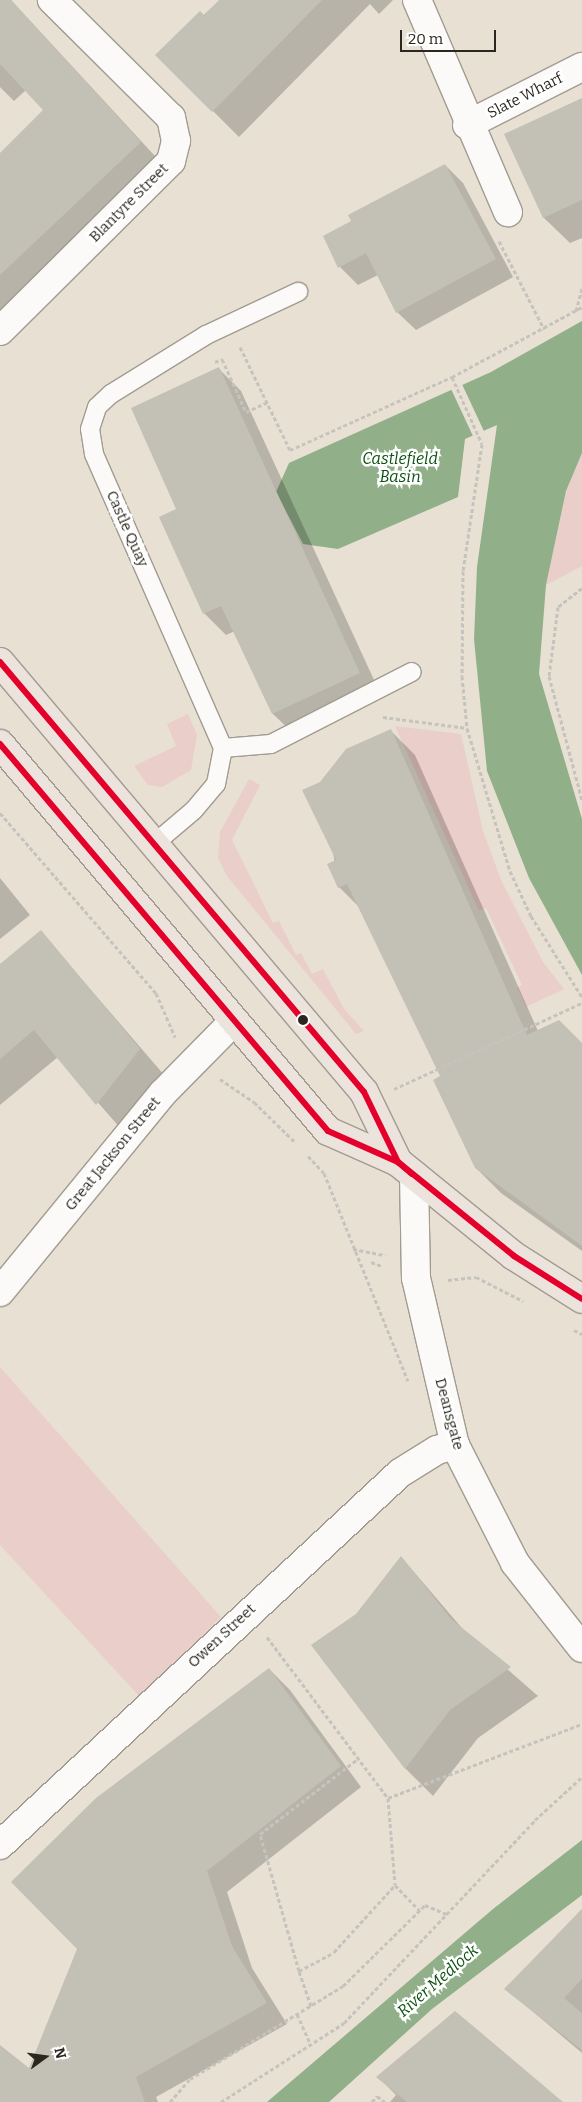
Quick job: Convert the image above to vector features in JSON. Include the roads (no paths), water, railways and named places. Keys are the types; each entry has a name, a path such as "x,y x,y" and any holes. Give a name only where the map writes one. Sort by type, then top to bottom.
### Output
{"main road":[{"path":"0,662 364,1092 406,1168"},
{"path":"0,744 328,1131 406,1168 514,1256 582,1299"}],"street":[{"name":"Blantyre Street","path":"0,331 172,161 176,141 171,118 52,0"},
{"path":"417,0 467,125 508,212"},
{"name":"Slate Wharf","path":"467,125 582,67"},
{"name":"Great Jackson Street","path":"2,1285 162,1094 234,1021"},
{"name":"Deansgate","path":"406,1168 416,1278 455,1445 515,1563 582,1648"},
{"name":"Owen Street","path":"0,1845 400,1473 437,1450 455,1445"}],"lane":[{"name":"Castle Quay","path":"223,748 94,454 90,429 97,407 111,394 224,327 298,292"},
{"path":"154,844 194,810 216,784 223,748 259,748 352,705 412,672"}],"water":[{"name":"Castlefield Basin","path":"582,321 582,453 566,491 546,585 539,674 582,819 582,975 529,878 487,771 474,639 477,567 497,425 465,439 458,497 338,549 303,544 276,492 289,463 491,372"},
{"name":"River Medlock","path":"582,1840 582,1895 432,2009 329,2102 267,2102 493,1909"}]}
